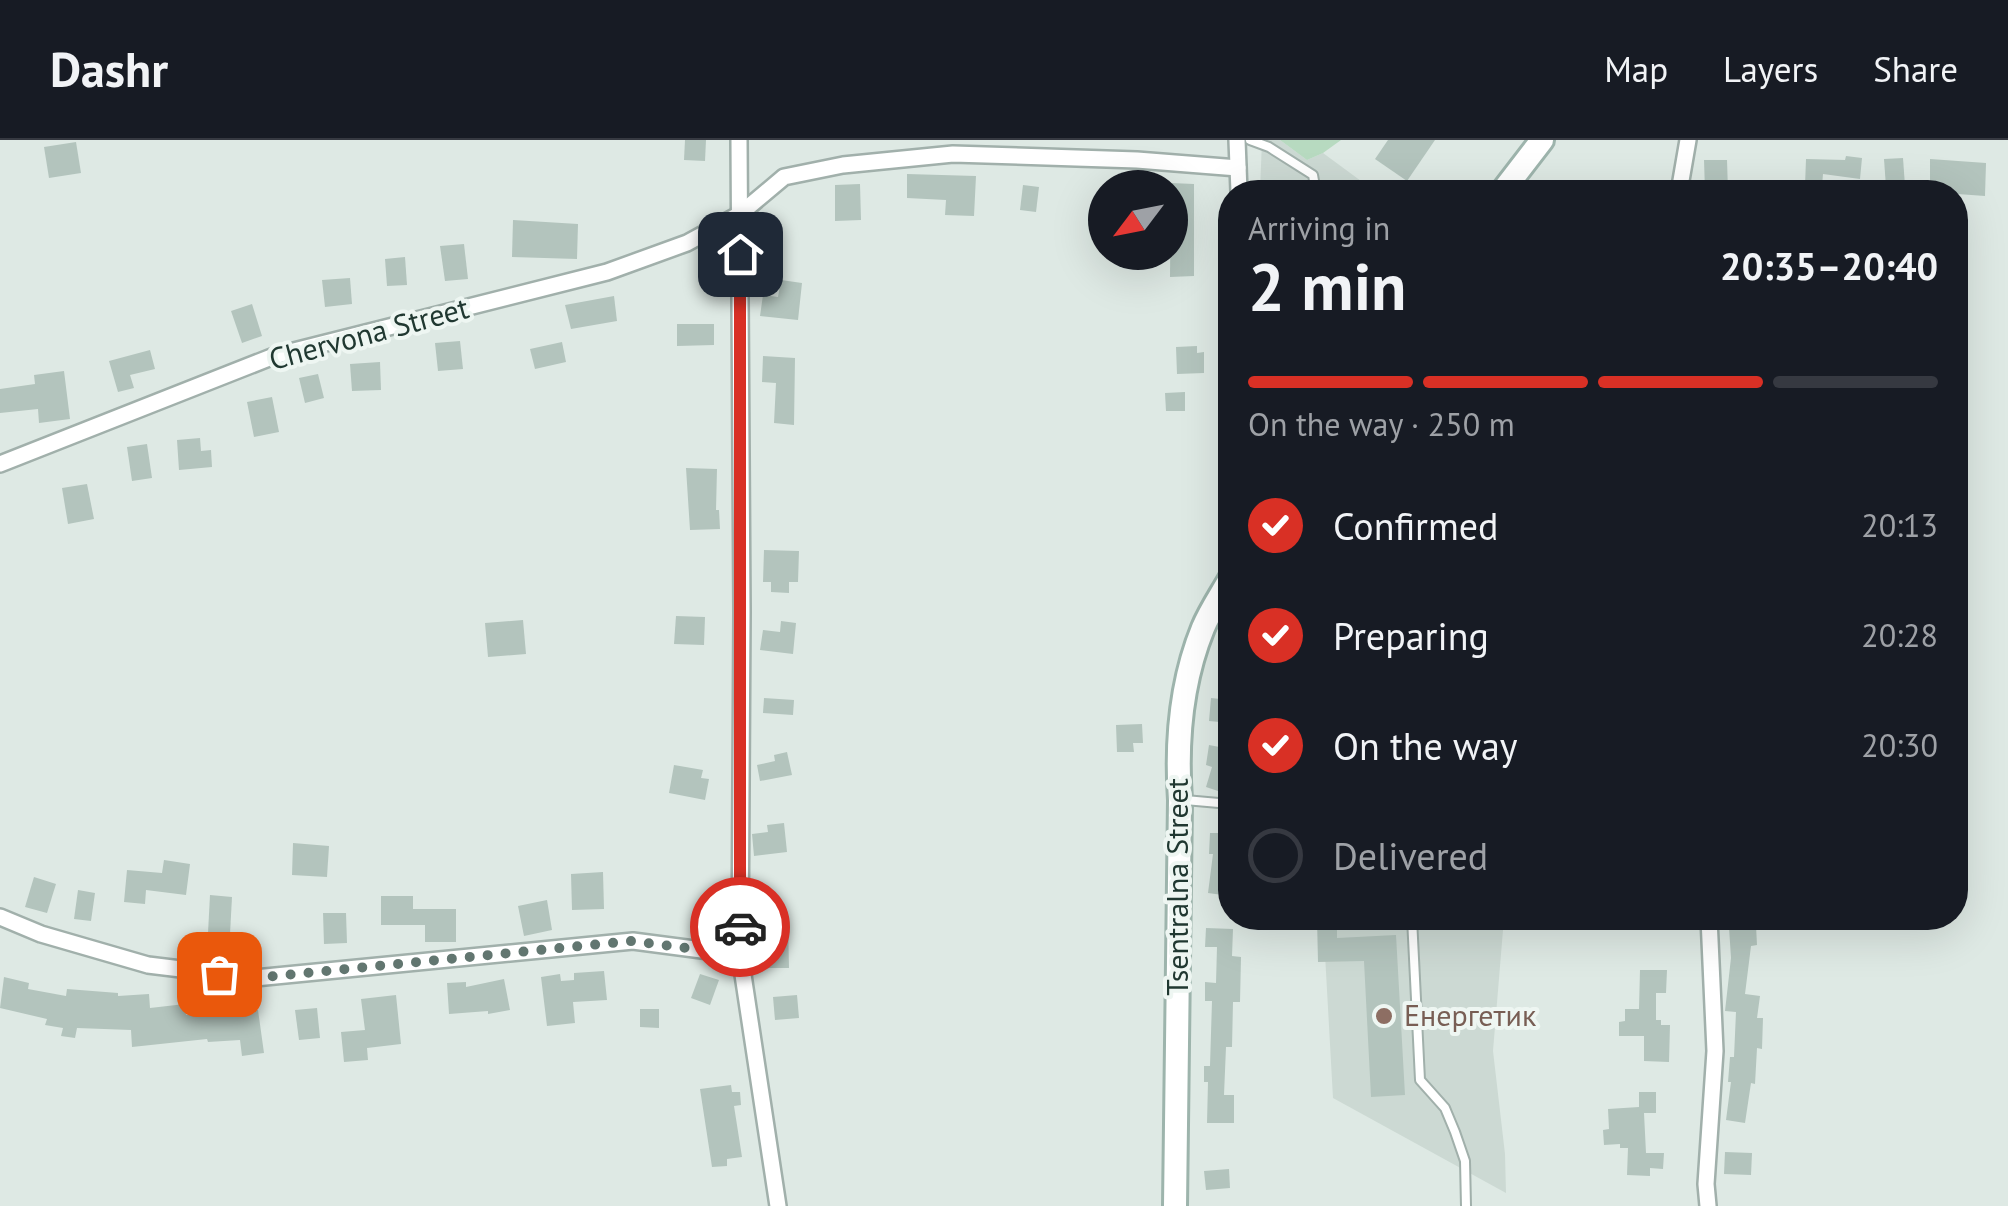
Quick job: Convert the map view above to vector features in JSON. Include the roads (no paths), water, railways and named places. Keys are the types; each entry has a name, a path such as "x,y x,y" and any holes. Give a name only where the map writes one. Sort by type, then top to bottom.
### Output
{"main road":[{"path":"1511,180 1542,140"},
{"name":"Tsentralna Street","path":"1174,1206 1180,800 1177,750 1192,663 1203,626 1218,600"}],"street":[{"path":"739,140 740,955 778,1206"},
{"path":"1238,140 1238,180"},
{"path":"1681,180 1688,140"},
{"name":"Chervona Street","path":"0,464 274,356 607,272 687,243 740,214 784,177 843,165 953,154 1137,160 1238,168"},
{"path":"0,917 41,934 148,964 254,978 632,941 740,955"},
{"path":"1708,1206 1706,1184 1716,1052 1710,930"}],"lane":[{"path":"1250,140 1313,175 1314,180"},
{"path":"1180,800 1218,803"},
{"path":"1413,930 1420,1080 1445,1108 1456,1132 1465,1161 1466,1206"}],"place":[{"name":"Енергетик","path":"1384,1016"}]}
